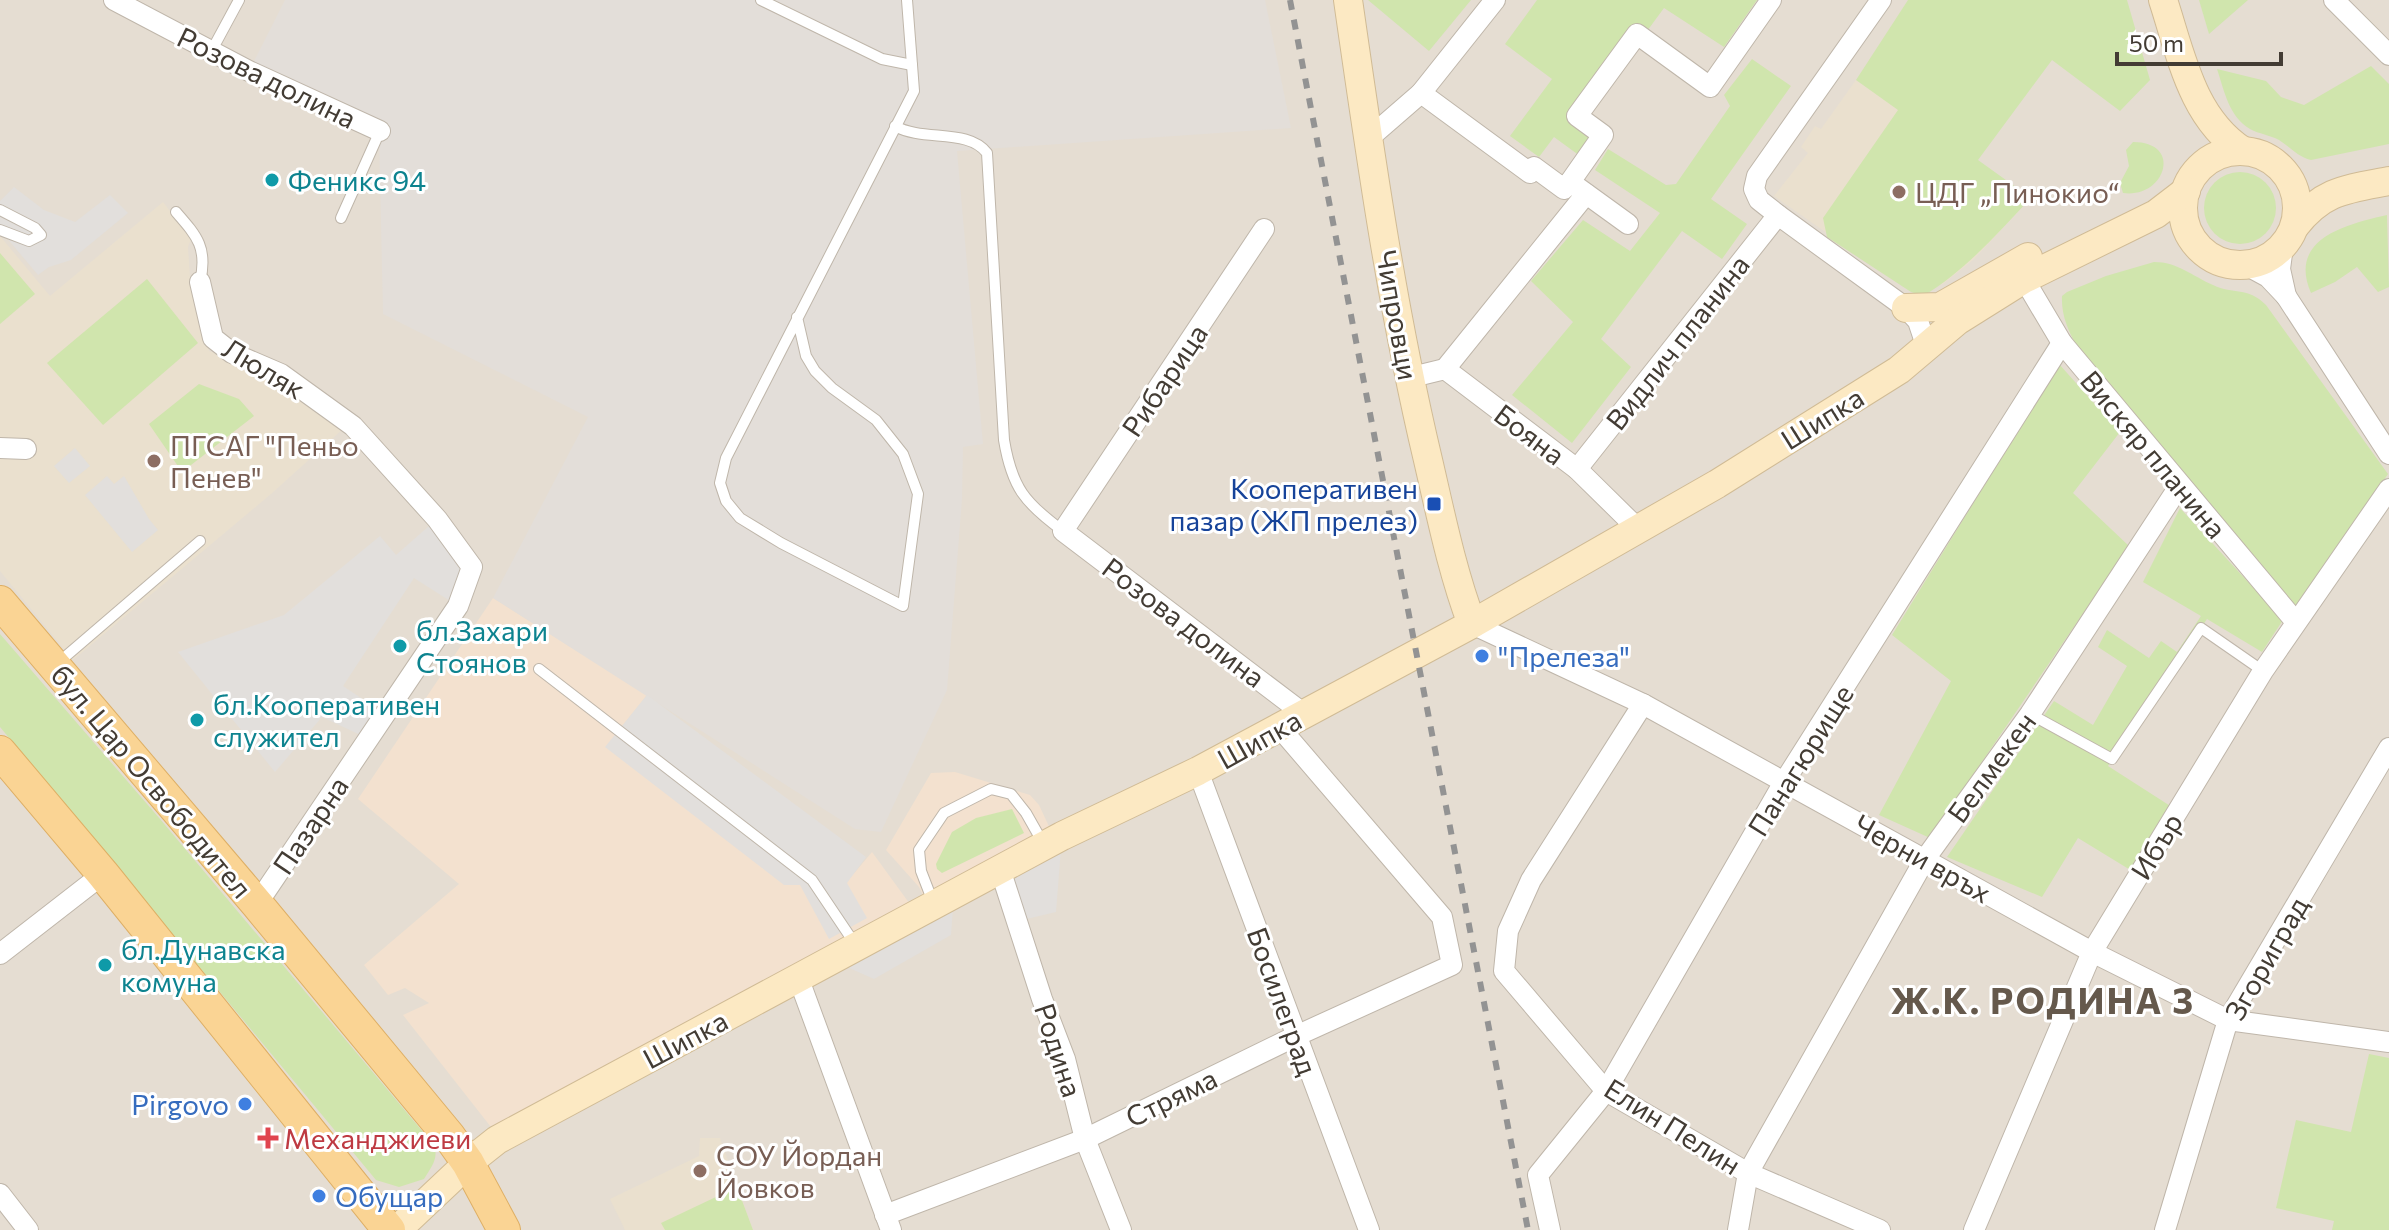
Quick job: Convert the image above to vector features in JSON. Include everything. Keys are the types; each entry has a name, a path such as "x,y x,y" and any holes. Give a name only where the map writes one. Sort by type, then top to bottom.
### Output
{"main road":[{"name":"Чипровци","path":"1348,0 1408,378 1457,585 1472,624"},
{"path":"2163,0 2193,90 2199,140 2184,220 2198,247"},
{"path":"2193,90 2220,135 2243,151 2259,154 2304,181 2348,188"},
{"name":"Шипка","path":"397,1230 497,1140 1044,845 1198,771 1472,624 1717,484 1899,370 1957,321 2024,279 2168,206 2213,158 2243,151"},
{"path":"2281,168 2294,188 2297,201 2289,236"},
{"path":"2246,265 2270,257 2315,204 2333,193 2389,181"},
{"name":"Шипка","path":"2116,235 2164,234 2198,247 2220,262 2246,265"},
{"path":"1906,308 1940,307 2027,257 2045,252 2072,254"},
{"name":"бул. Цар Освободител","path":"0,602 449,1136 468,1163 504,1230"},
{"path":"0,752 103,874 389,1230"}],"street":[{"name":"Розова долина","path":"114,0 249,71 380,131"},
{"path":"1368,139 1421,93 1495,0"},
{"path":"1408,378 1445,369 1578,188 1603,135 1577,116 1637,34 1710,87 1771,0"},
{"path":"1881,0 1757,176 1754,189 1759,200 1778,215 1906,308 1924,331 1926,345"},
{"path":"2334,0 2389,55"},
{"path":"1421,93 1530,173 1534,167 1564,189 1578,188 1628,224"},
{"name":"Видлич планина","path":"1577,469 1778,215"},
{"name":"Рибарица","path":"1063,531 1264,229"},
{"path":"2286,296 2280,269 2289,236"},
{"path":"2246,265 2268,277 2286,296 2389,454"},
{"name":"Вискяр планина","path":"2024,279 2062,343 2295,621"},
{"name":"Люляк","path":"200,282 213,338 232,353 281,374 353,426 455,542"},
{"name":"Панагюрище","path":"1550,1230 1538,1175 1606,1091 1784,782 2062,343"},
{"name":"Бояна","path":"1445,369 1577,469 1638,529"},
{"path":"0,448 26,449"},
{"name":"Белмекен","path":"1738,1230 1748,1173 1925,859 2030,714 2180,485"},
{"name":"Ибър","path":"1974,1230 2092,952 2295,621 2389,489"},
{"name":"Розова долина","path":"1063,531 1292,721"},
{"name":"Пазарна","path":"257,904 458,606 472,567 455,542"},
{"name":"Черни връх","path":"1472,624 1643,704 2092,952 2228,1020 2389,1042"},
{"name":"Елин Пелин","path":"1643,704 1531,880 1508,931 1504,971 1606,1091 1748,1173 1880,1230"},
{"name":"Стряма","path":"888,1222 1085,1139 1296,1036 1452,965 1442,917 1292,721"},
{"name":"Згориград","path":"2165,1230 2228,1020 2389,748"},
{"name":"Босилеград","path":"1198,771 1369,1230"},
{"name":"Родина","path":"1000,869 1065,1059 1085,1139 1121,1230"},
{"path":"0,954 103,874"},
{"path":"798,977 888,1222"},
{"path":"0,1194 28,1230"}],"lane":[{"path":"212,50 239,0"},
{"path":"761,0 882,59 912,65"},
{"path":"797,317 806,356 815,371 832,388 876,420 903,454 918,494 903,606 781,543 740,518 726,501 720,483 726,458 797,317 914,91 907,0"},
{"path":"895,126 909,134 969,140 981,145 987,153 1004,440 1009,471 1039,513 1063,531"},
{"name":"Розова долина","path":"341,218 380,131"},
{"path":"0,210 35,228 41,235 29,241 0,230"},
{"path":"176,212 199,238 203,268 200,282"},
{"path":"54,665 200,541"},
{"path":"2030,714 2112,759 2201,628 2263,671"},
{"path":"539,669 812,880 857,946"},
{"path":"934,904 921,871 919,850 944,813 991,789 1011,794 1044,845"}],"shaded area":[{"path":"0,0 2389,0 2389,1230 0,1230"},
{"path":"285,0 1265,0 1291,128 957,151 983,444 963,447 962,499 947,690 881,832 855,829 493,598 588,417 383,314 379,132 249,71"},
{"name":"ЦДГ „Пинокио“","path":"1856,80 2031,198 1973,260 1943,284 1911,292 1774,196 1808,153 1801,147 1815,126 1821,129"},
{"path":"14,187 44,210 75,222 110,195 128,213 71,260 49,267 38,275 0,230 0,201"},
{"name":"ПГСАГ \"Пеньо Пенев\"","path":"163,202 191,239 188,247 190,278 209,351 281,377 343,429 271,494 73,660 0,571 0,236 50,296"},
{"path":"75,448 90,466 69,483 54,466"},
{"path":"107,476 114,484 124,476 158,530 132,552 85,495"},
{"path":"437,519 472,567 458,606 414,578 343,686 385,714 367,738 322,717 275,772 178,652 284,615 380,536 396,555"},
{"path":"493,598 647,695 623,725 846,883 872,852 915,911 498,1136 403,1015 429,1003 405,988 388,995 364,965 459,884 358,799"},
{"path":"647,695 866,857 847,883 867,918 829,939 800,885 784,885 605,747"},
{"path":"955,772 1030,795 1039,805 1053,835 927,903 919,887 886,850 931,773"},
{"path":"1062,836 1056,912 1018,921 1000,869"},
{"path":"954,894 951,935 874,979 831,960"},
{"name":"СОУ Йордан Йовков","path":"700,1138 720,1138 753,1230 625,1230 610,1199 699,1156"}],"green space":[{"path":"1368,0 1471,0 1429,51"},
{"path":"1537,0 1757,0 1724,47 1664,8 1578,125 1593,137 1580,156 1554,137 1539,157 1510,136 1552,79 1505,44"},
{"path":"1908,0 2127,0 2150,80 2120,111 2052,60 1978,160 2031,198 1967,263 1923,296 1911,292 1827,237 1823,218 1898,110 1856,80"},
{"path":"2199,0 2248,0 2209,34"},
{"path":"1752,59 1791,86 1711,199 1747,224 1722,259 1682,231 1601,339 1631,367 1572,443 1512,395 1573,322 1531,281 1583,220 1630,251 1660,213 1595,170 1608,149 1666,185 1676,184 1730,106 1724,95"},
{"path":"2371,66 2389,84 2389,144 2311,160 2279,140 2243,124 2228,102 2217,69 2266,81 2281,97 2304,105"},
{"path":"2133,142 2149,144 2159,151 2163,170 2149,188 2138,193 2123,193 2120,183 2129,166 2126,150"},
{"path":"2240,172 2260,178 2270,188 2276,208 2270,228 2260,238 2240,244 2220,238 2210,228 2204,208 2210,188 2220,178"},
{"path":"2387,215 2389,287 2378,292 2357,267 2311,293 2306,274 2307,259 2314,247 2339,229"},
{"path":"0,253 35,294 0,324"},
{"path":"2154,262 2178,267 2221,288 2253,295 2266,305 2388,474 2297,608 2077,346 2068,328 2062,303 2062,296 2067,292 2106,276"},
{"path":"147,279 198,343 103,425 47,363"},
{"path":"2059,364 2120,432 2073,493 2129,546 1930,838 1879,815 1951,681 1892,635"},
{"path":"199,384 239,399 254,416 182,472 149,424"},
{"path":"2180,508 2283,620 2262,652 2207,619 2108,766 2175,809 2132,871 2078,838 2042,897 1947,857 2054,701 2093,725 2127,666 2098,647 2107,630 2149,658 2161,641 2177,652 2201,616 2143,582"},
{"path":"0,634 434,1145 435,1159 424,1179 399,1187 376,1180 0,727"},
{"path":"1012,809 1024,833 942,873 937,869 936,864 952,832 976,818"},
{"path":"2369,1054 2389,1058 2389,1230 2332,1230 2334,1221 2276,1208 2296,1120 2351,1132"},
{"path":"737,1187 753,1230 665,1230 661,1223"}],"railway":[{"path":"1290,0 1528,1230"}],"place":[{"name":"Феникс 94","path":"272,180"},
{"name":"ЦДГ „Пинокио“","path":"1899,192"},
{"name":"ПГСАГ \"Пеньо Пенев\"","path":"154,461"},
{"name":"Кооперативен пазар (ЖП прелез)","path":"1434,504"},
{"name":"бл.Захари Стоянов","path":"400,646"},
{"name":"\"Прелеза\"","path":"1482,656"},
{"name":"бл.Кооперативен служител","path":"197,720"},
{"name":"бл.Дунавска комуна","path":"105,965"},
{"name":"Pirgovo","path":"245,1104"},
{"name":"Механджиеви","path":"268,1138"},
{"name":"СОУ Йордан Йовков","path":"700,1171"},
{"name":"Обущар","path":"319,1196"}],"district":[{"name":"Ж.К. РОДИНА 3","path":"2043,999"}]}
